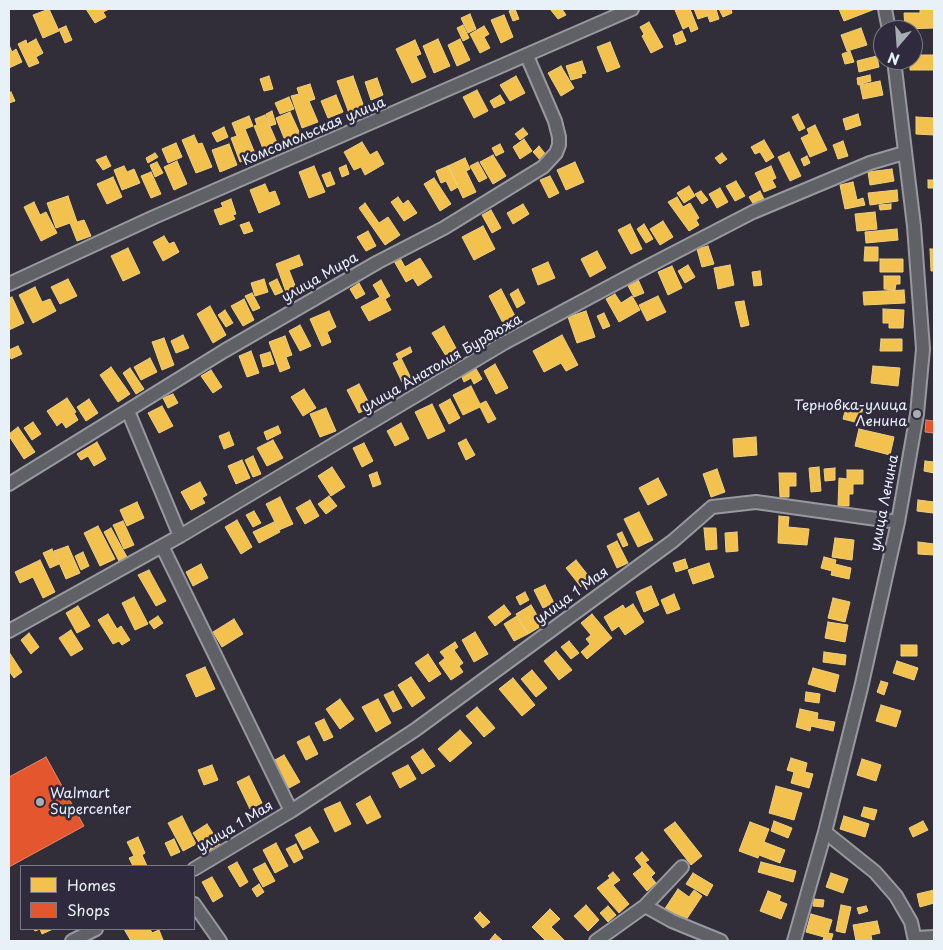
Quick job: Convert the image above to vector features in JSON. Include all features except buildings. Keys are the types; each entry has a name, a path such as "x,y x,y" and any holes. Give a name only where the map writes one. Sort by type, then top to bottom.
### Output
{"street":[{"name":"Комсомольская улица","path":"9,284 163,213 632,9"},
{"name":"улица Мира","path":"9,484 250,336 503,193 551,160 559,145 557,129 527,56"},
{"name":"улица Ленина","path":"794,941 825,832 861,688 898,522 917,414 923,349 914,226 895,70"},
{"name":"улица Анатолия Бурдюжа","path":"9,631 180,536 504,343 572,309 637,272 753,212 870,163 904,153"},
{"path":"128,411 180,536"},
{"name":"улица 1 Мая","path":"195,868 291,811 415,730 673,541 712,507 756,502 898,522"},
{"name":"улица 1 Мая","path":"162,546 291,811"},
{"path":"825,832 875,872 896,896 910,922 916,939 934,937"},
{"path":"596,941 645,906 682,867"},
{"path":"195,905 220,941"},
{"path":"645,906 672,921 721,941"},
{"path":"72,941 97,933"}],"place":[{"name":"Терновка-улица Ленина","path":"917,414"},
{"name":"Walmart Supercenter","path":"40,802"}]}
